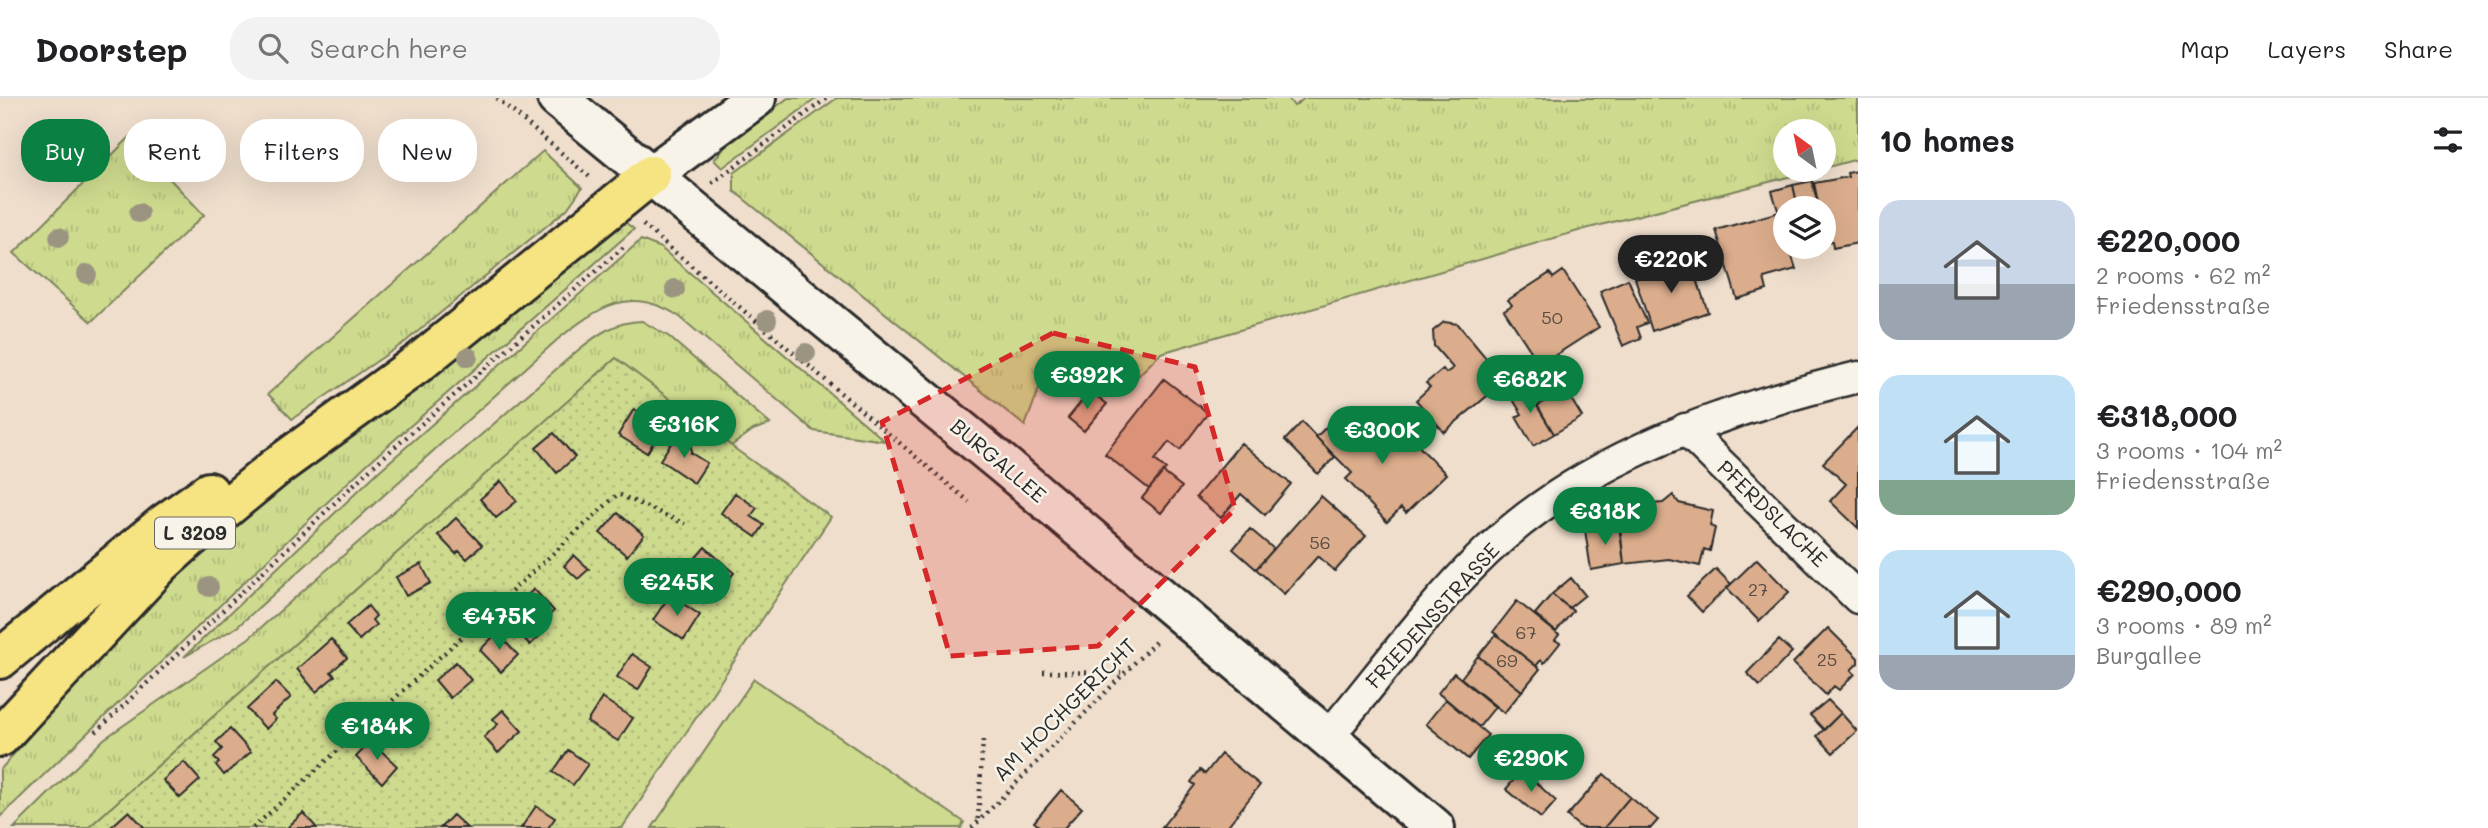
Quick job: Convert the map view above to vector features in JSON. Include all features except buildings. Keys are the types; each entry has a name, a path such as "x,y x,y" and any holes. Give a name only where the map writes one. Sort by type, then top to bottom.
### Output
{"highway":[{"name":"L 3209","path":"0,737 160,565 190,538 276,467 420,362 651,175"},
{"name":"L 3209","path":"0,659 198,499 420,362"}],"street":[{"name":"BURGALLEE","path":"557,98 1005,466 1435,828"},
{"name":"L 3209","path":"651,175 756,98"},
{"name":"FRIEDENSSTRASSE","path":"1327,738 1487,551 1531,514 1589,476 1650,443 1685,429 1858,377"},
{"name":"PFERDSLACHE","path":"1685,429 1858,598"}],"path":[{"path":"497,98 570,160"},
{"path":"718,180 827,98"},
{"path":"96,732 371,468 645,227 969,502"},
{"path":"253,828 618,494 685,524"},
{"name":"AM HOCHGERICHT","path":"972,828 1121,673 1145,653 1179,615"},
{"path":"1043,672 1121,673"},
{"path":"978,820 983,740"}],"highlighted area":[{"path":"1053,333 1195,367 1235,509 1098,646 950,656 882,422"}],"green space":[{"path":"788,98 817,98 722,168 714,160 729,142"},
{"path":"837,98 1288,98 1294,106 1305,98 1858,98 1858,159 1836,165 1836,119 1773,119 1773,181 1585,229 1161,353 1121,393 1052,354 1025,426 734,191 734,173"},
{"path":"124,143 124,182 173,182 204,215 91,322 14,253 85,182 110,182 110,157"},
{"path":"543,151 582,188 567,209 405,342 292,419 268,394"},
{"path":"622,220 634,229 367,464 0,817 0,770 142,607 198,550"},
{"path":"641,240 661,248 885,441 814,431 680,317 646,302 616,304 587,317 558,339 237,627 184,657 379,471"},
{"path":"642,321 668,336 770,424 753,430 731,446 616,358 88,828 14,828 104,739 249,638 577,351 607,330"},
{"path":"616,358 738,451 831,517 622,828 88,828"},
{"path":"754,679 964,822 961,828 652,828"}]}
